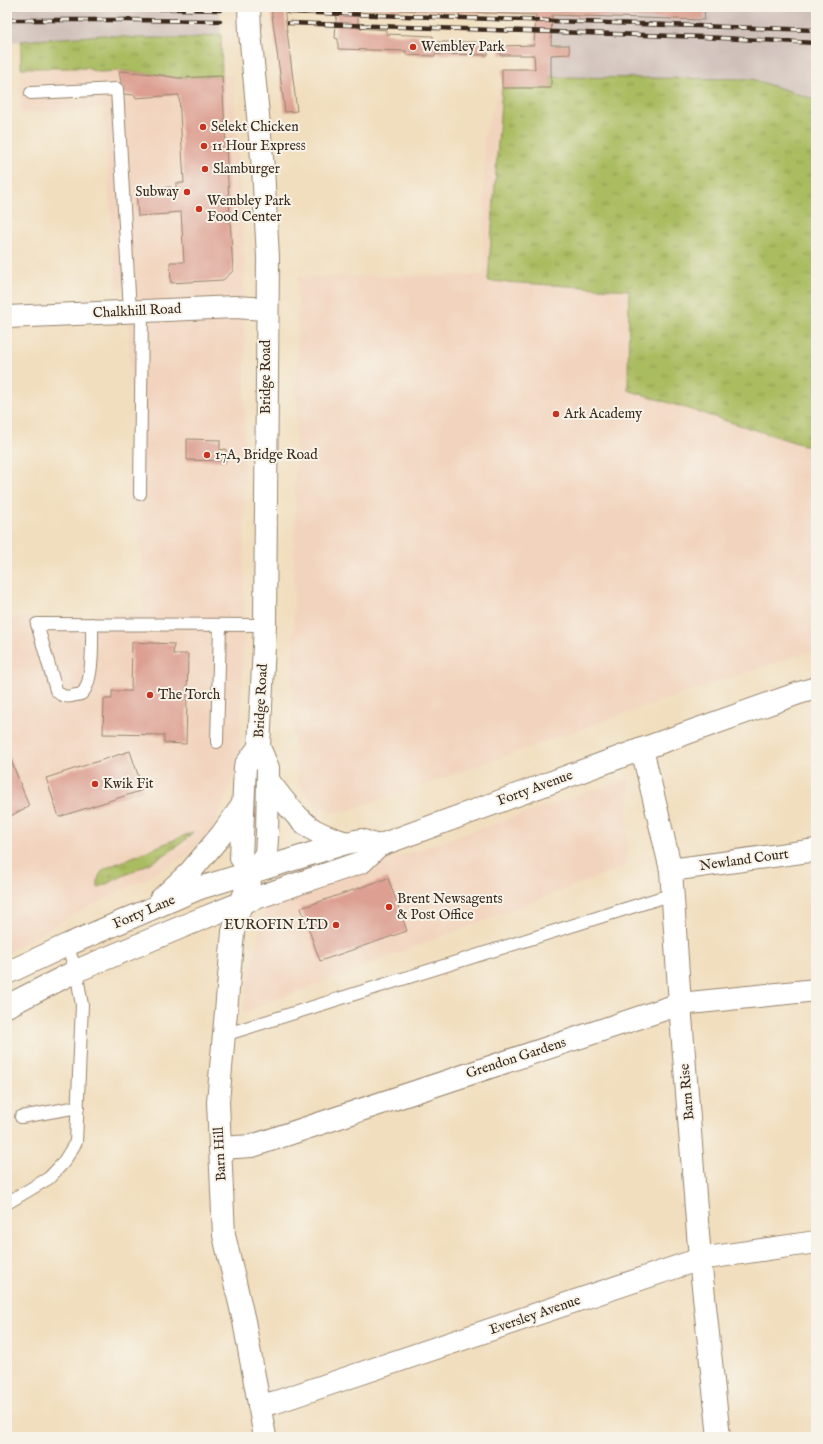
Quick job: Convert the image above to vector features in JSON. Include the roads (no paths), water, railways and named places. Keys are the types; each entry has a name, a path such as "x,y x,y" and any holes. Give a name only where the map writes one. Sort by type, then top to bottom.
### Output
{"street":[{"name":"Bridge Road","path":"249,7 263,168 268,257 265,625 258,747 268,768 268,780 266,854 253,871 241,858 242,806 245,766 258,747"},
{"name":"Chalkhill Road","path":"7,317 235,307 267,309"},
{"name":"Forty Avenue","path":"378,846 642,749 816,688"},
{"name":"Barn Rise","path":"642,749 671,870 700,1259 719,1437"},
{"path":"268,780 304,824 314,830 346,843"},
{"path":"149,910 190,872 222,834 242,806"},
{"path":"7,1006 76,971 241,903 362,862 378,846 360,840 253,871"},
{"name":"Newland Court","path":"671,870 816,850"},
{"name":"Barn Hill","path":"253,871 234,924 218,1102 224,1235 244,1322 265,1437"},
{"name":"Forty Lane","path":"7,973 67,945 200,888 253,871"},
{"name":"Grendon Gardens","path":"220,1148 252,1146 680,1004 816,990"},
{"name":"Eversley Avenue","path":"259,1406 284,1400 700,1259 816,1242"}],"lane":[{"path":"31,93 117,89 136,311 140,494"},
{"path":"92,624 89,679 86,687 81,694 68,697 60,695 56,690 36,624 92,624 265,625"},
{"path":"217,742 220,625"},
{"path":"224,1035 673,894"},
{"path":"7,1203 49,1178 63,1163 76,1142 82,1005 76,971 67,945"},
{"path":"21,1116 78,1107"}],"railway":[{"path":"7,7 17,7"},
{"path":"95,7 220,10"},
{"path":"288,12 816,30"},
{"path":"7,20 220,21"},
{"path":"289,23 703,37 816,43"}],"place":[{"name":"Wembley Park","path":"413,47"},
{"name":"Selekt Chicken","path":"203,127"},
{"name":"11 Hour Express","path":"204,146"},
{"name":"Slamburger","path":"205,169"},
{"name":"Subway","path":"187,192"},
{"name":"Wembley Park Food Center","path":"199,209"},
{"name":"Ark Academy","path":"556,414"},
{"name":"17A, Bridge Road","path":"207,455"},
{"name":"The Torch","path":"150,695"},
{"name":"Kwik Fit","path":"95,784"},
{"name":"Brent Newsagents & Post Office","path":"389,907"},
{"name":"EUROFIN LTD","path":"336,925"}]}
